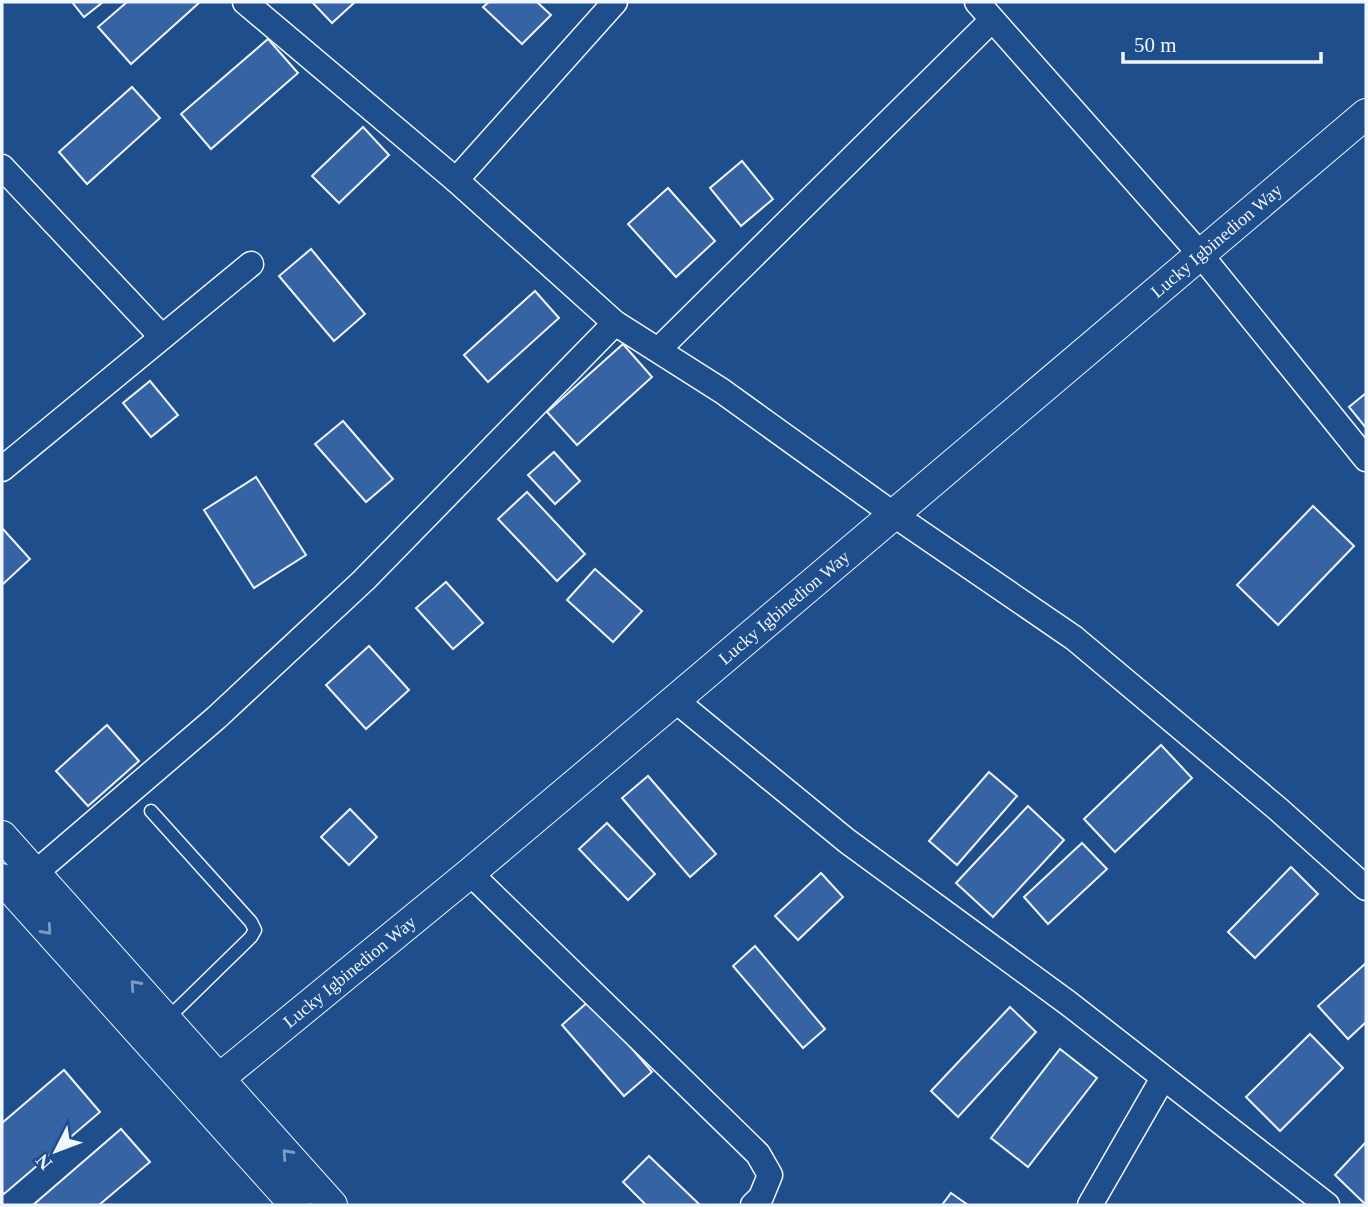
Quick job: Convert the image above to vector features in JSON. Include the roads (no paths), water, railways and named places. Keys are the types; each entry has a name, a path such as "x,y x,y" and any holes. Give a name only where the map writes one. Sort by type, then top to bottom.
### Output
{"street":[{"path":"246,2 456,180 615,323 659,349 1074,638 1278,809 1366,888"},
{"path":"456,180 615,2"},
{"path":"659,349 984,11 1200,254 1366,459"},
{"name":"Lucky Igbinedion Way","path":"209,1087 470,873 1366,114"},
{"path":"2,167 162,337"},
{"path":"2,469 251,264"},
{"path":"13,887 216,718 365,580 615,323"},
{"path":"675,700 847,841 1068,1003 1327,1205"},
{"path":"2,836 13,887 209,1087 332,1205"},
{"path":"470,873 758,1154 770,1175 761,1197 753,1205"},
{"path":"13,887 166,1020 209,1087 295,1205"},
{"path":"1090,1205 1163,1078"}],"lane":[{"path":"151,811 251,922 255,930 166,1020"}]}
